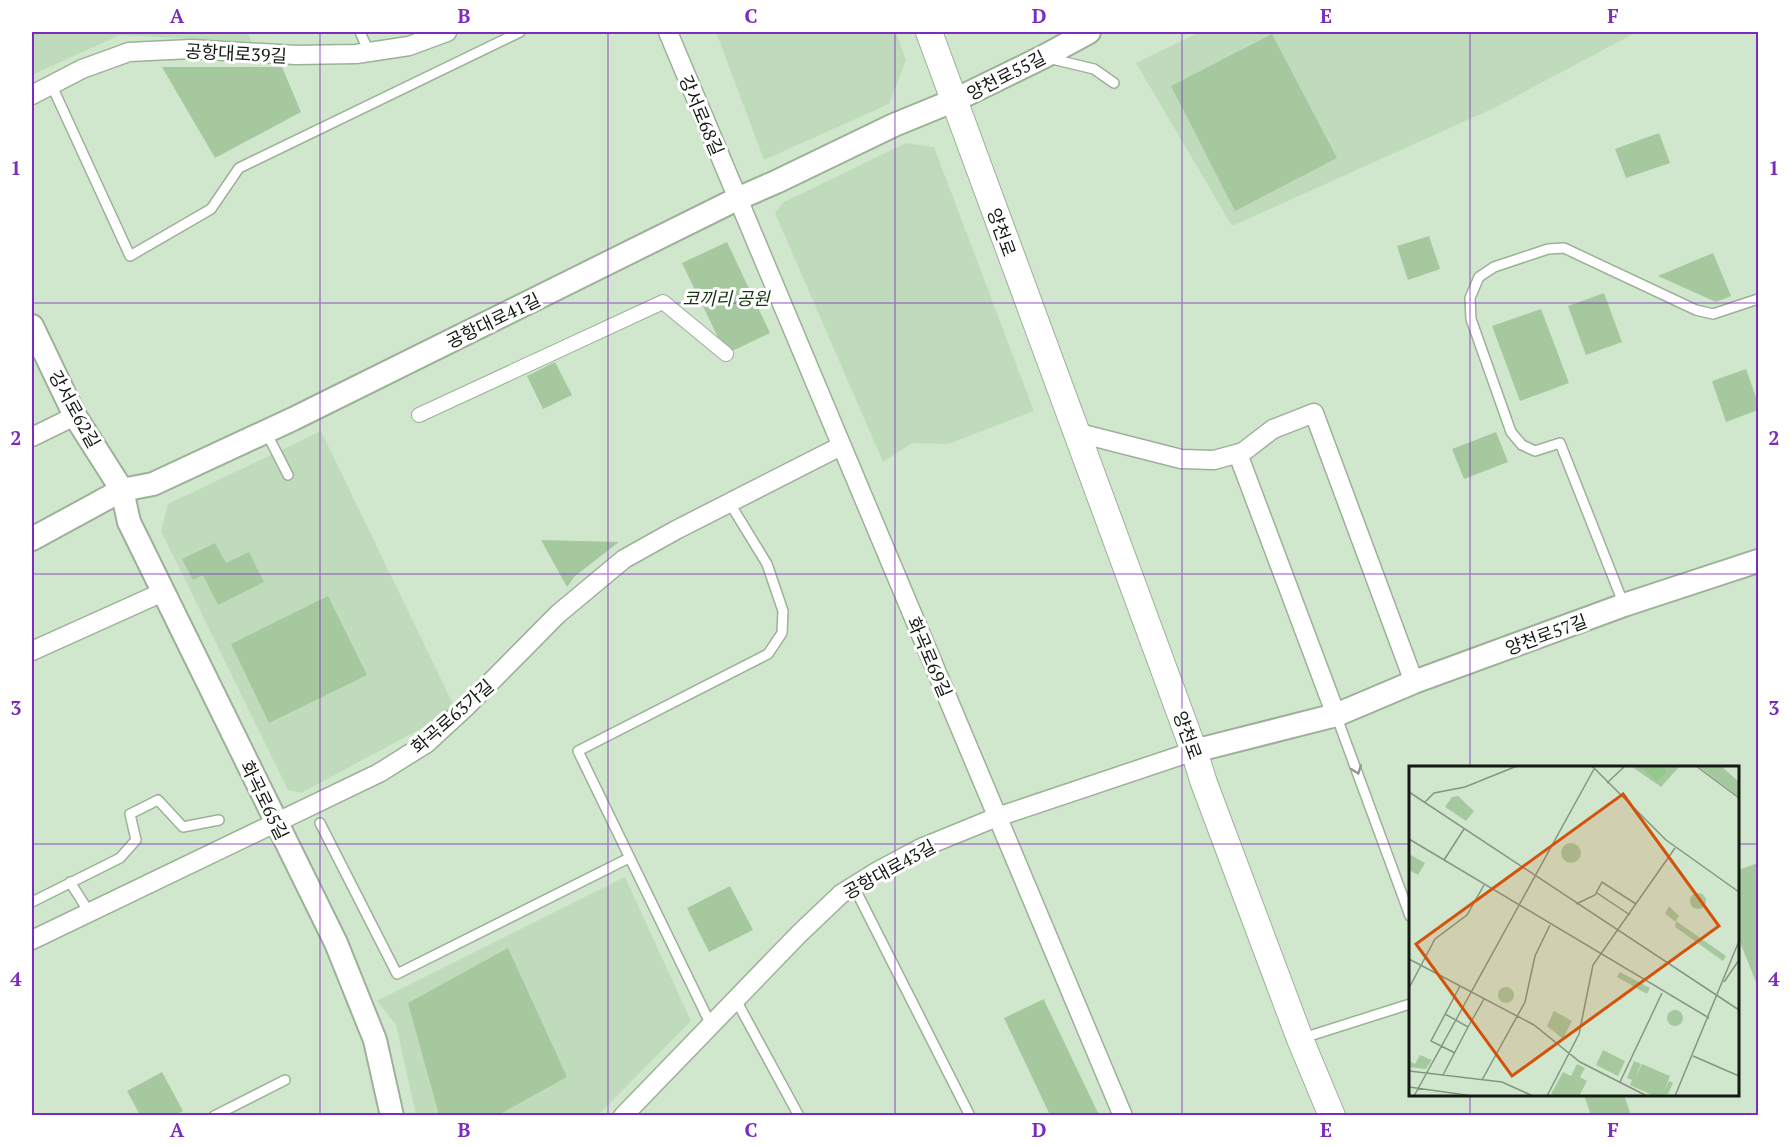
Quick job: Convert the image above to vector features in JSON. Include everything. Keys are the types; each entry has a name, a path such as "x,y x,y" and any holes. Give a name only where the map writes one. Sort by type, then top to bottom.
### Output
{"main road":[{"name":"양천로","path":"929,32 1208,794 1300,1039 1332,1116"}],"street":[{"name":"공항대로39길","path":"32,95 82,69 129,52 191,49 296,56 356,54 409,46 447,32"},
{"name":"강서로68길","path":"668,32 737,199"},
{"name":"양천로55길","path":"955,100 1089,32"},
{"name":"공항대로41길","path":"32,540 122,490 153,484 266,432 737,199 894,125 955,100"},
{"name":"화곡로69길","path":"737,199 1123,1116"},
{"path":"418,415 663,302 726,354"},
{"name":"강서로62길","path":"32,326 75,416 122,490"},
{"path":"1075,432 1181,459 1214,460 1243,452 1273,429 1314,413 1414,682"},
{"path":"32,437 75,416"},
{"name":"화곡로63가길","path":"32,940 379,773 427,743 474,700 558,614 624,559 729,502 841,446"},
{"path":"1238,454 1336,715"},
{"name":"화곡로65길","path":"122,490 129,522 336,943 375,1040 392,1116"},
{"name":"양천로57길","path":"1194,751 1336,715 1414,682 1624,605 1758,561"},
{"path":"32,651 163,592"},
{"name":"공항대로43길","path":"623,1116 841,894 921,848 996,817 1194,751"}],"lane":[{"path":"360,32 369,52"},
{"path":"51,84 130,256 211,208 239,168 520,32"},
{"path":"1043,57 1094,69 1114,84"},
{"path":"1624,605 1560,443 1535,451 1522,445 1511,432 1471,319 1470,298 1479,277 1494,267 1548,249 1564,248 1696,310 1713,314 1758,299"},
{"path":"266,432 288,475"},
{"path":"711,1025 578,751 768,654 782,633 783,611 767,564 729,502"},
{"path":"1336,715 1409,913"},
{"path":"32,902 120,858 136,840 130,814 158,800 183,827 219,820"},
{"path":"320,823 397,974 629,858"},
{"path":"70,882 89,912"},
{"path":"854,887 970,1116"},
{"path":"736,1000 799,1116"},
{"path":"1300,1039 1409,1004"},
{"path":"214,1116 285,1080"}],"shaded area":[{"path":"32,32 247,32 252,42 120,35 32,75"},
{"path":"716,32 896,32 906,60 889,104 764,160"},
{"path":"1200,32 1637,32 1492,109 1232,226 1136,63"},
{"path":"906,143 934,147 1034,411 948,444 912,443 883,462 775,213 784,202"},
{"path":"321,431 456,710 301,793 288,790 161,531 168,504"},
{"path":"625,877 691,1021 598,1115 416,1115 396,1025 377,1001"}],"green space":[{"path":"1272,34 1337,158 1235,211 1171,86"},
{"path":"162,67 282,67 301,112 215,158"},
{"path":"1659,133 1670,163 1626,178 1615,149"},
{"path":"1429,236 1440,269 1408,280 1397,246"},
{"name":"코끼리 공원","path":"727,242 770,333 726,354 682,263"},
{"path":"1713,253 1731,296 1716,302 1658,276"},
{"path":"1604,293 1622,342 1586,355 1568,306"},
{"path":"1541,309 1569,383 1520,401 1492,326"},
{"path":"555,362 572,395 543,409 527,376"},
{"path":"1746,369 1758,403 1758,410 1726,422 1712,381"},
{"path":"1496,432 1508,462 1464,479 1452,449"},
{"path":"541,540 619,542 575,576 567,587"},
{"path":"215,543 226,563 249,552 264,582 218,605 203,575 193,580 182,559"},
{"path":"328,596 367,675 269,723 231,644"},
{"path":"1758,863 1757,985 1739,940 1739,870"},
{"path":"730,886 753,930 709,952 687,908"},
{"path":"508,948 567,1077 498,1115 439,1115 408,1003"},
{"path":"1044,999 1099,1115 1050,1115 1004,1018"},
{"path":"162,1072 183,1111 175,1115 140,1115 127,1091"},
{"path":"1584,1096 1624,1096 1631,1115 1591,1115"}]}
